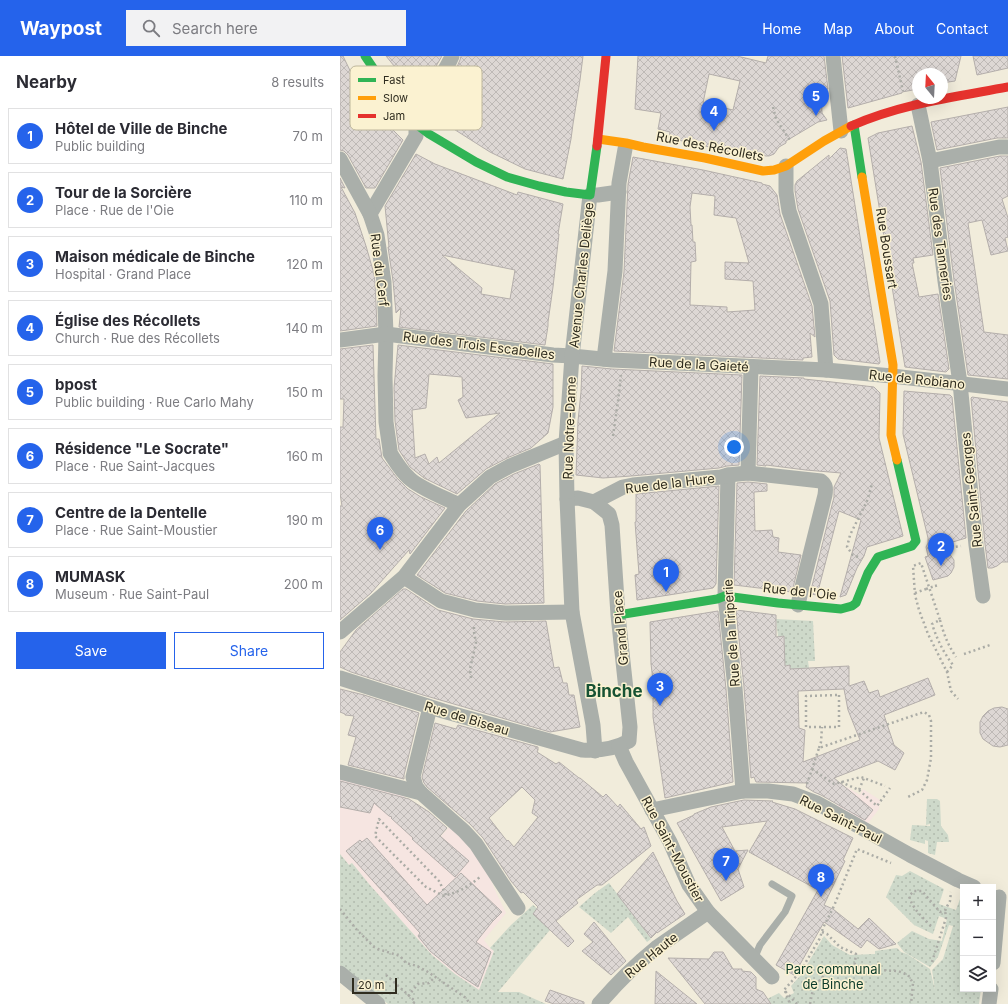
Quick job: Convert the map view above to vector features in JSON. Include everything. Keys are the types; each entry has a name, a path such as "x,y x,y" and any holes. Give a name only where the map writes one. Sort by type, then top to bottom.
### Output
{"main road":[{"path":"365,56 372,66"},
{"name":"Avenue Charles Deliège","path":"590,195 598,139 606,56"},
{"name":"Rue des Récollets","path":"598,139 705,158 763,171 774,170 786,166 824,141 873,117 913,106 1008,87"},
{"name":"Rue Boussart","path":"854,125 893,364 891,435 916,541 912,546"},
{"path":"424,130 476,162 507,177 566,192 590,195"},
{"path":"874,561 878,557 912,546"},
{"name":"Rue de l'Oie","path":"725,596 841,609 852,606 856,603 874,561"},
{"path":"618,615 717,599 725,596"}],"street":[{"path":"448,66 452,56"},
{"path":"833,56 841,132"},
{"name":"Rue des Tanneries","path":"913,106 930,160 960,383"},
{"path":"370,214 416,136 416,130"},
{"path":"930,160 999,147 1008,147"},
{"path":"604,359 615,271 619,182 625,149"},
{"name":"Rue du Cerf","path":"340,159 370,214 377,235 384,282 386,334 386,422 390,453 400,469 409,479 459,505"},
{"path":"786,166 788,211 821,304 826,370"},
{"name":"Avenue Charles Deliège","path":"572,356 590,195 619,192"},
{"name":"Rue des Trois Escabelles","path":"340,340 386,334 553,355 572,356"},
{"name":"Rue de la Gaieté","path":"572,356 622,360 826,370"},
{"name":"Rue Notre-Dame","path":"567,500 566,443 572,356"},
{"path":"748,473 751,367"},
{"name":"Rue de Robiano","path":"826,370 1008,388"},
{"name":"Rue Saint-Georges","path":"960,383 976,545 983,596"},
{"path":"340,632 404,577 459,505 490,477 510,466 566,443"},
{"name":"Rue de la Hure","path":"594,502 623,487 633,485 748,473 820,481 824,483 826,489 825,495 798,605"},
{"name":"Rue de la Triperie","path":"728,475 725,596 735,688 742,791"},
{"path":"594,502 578,498 567,500 572,612 593,725 596,751 619,746"},
{"name":"Grand Place","path":"594,502 609,514 611,520 618,615 630,727 629,741 619,746"},
{"path":"404,577 441,601 475,610 505,613 572,612"},
{"name":"Rue de Biseau","path":"340,678 430,707 548,741 582,750 596,751"},
{"path":"430,707 414,777 416,787 476,844 518,908"},
{"name":"Rue Saint-Moustier","path":"619,746 626,762 670,842 689,884 708,912 772,977"},
{"path":"340,772 421,793"},
{"name":"Rue Saint-Paul","path":"652,810 742,791 768,791 793,794 817,803 910,855 967,884"},
{"path":"994,956 1000,894"},
{"name":"Rue Haute","path":"599,1004 624,976 648,954 708,912"},
{"path":"340,973 378,1004"},
{"path":"989,1004 991,992"}],"lane":[{"path":"754,959 760,945 785,912 792,896 772,884"}],"path":[{"path":"895,56 913,106"},
{"path":"773,107 776,119 794,146"},
{"path":"613,436 622,360"},
{"path":"872,484 867,501 850,535 847,547 853,555 874,561"},
{"path":"912,546 914,552 976,545"},
{"path":"956,657 943,634 940,620 921,563 913,566 915,593 919,610 928,634 947,672 951,691 958,699"},
{"path":"915,593 939,585"},
{"path":"472,678 470,669 476,643 474,632 475,610"},
{"path":"940,620 932,624 937,640 953,665 947,672"},
{"path":"964,654 990,645"},
{"path":"806,696 839,696 839,727 822,727 806,728 806,696"},
{"path":"819,748 924,712 929,715 931,721 930,758 927,780 922,790 906,798"},
{"path":"802,797 821,742 822,727"},
{"path":"812,769 834,784 861,777 885,786"},
{"path":"859,790 864,778"},
{"path":"841,782 859,790 877,806 890,788"},
{"path":"446,896 439,881 379,819 375,836 426,887 444,896 446,896 459,892 491,868"},
{"path":"784,990 800,972 820,938 857,849 894,864"},
{"path":"932,962 946,918 945,910 950,901 954,878"},
{"path":"931,926 912,904 909,896 914,891 922,891 940,912 945,910"},
{"path":"340,910 374,947 400,956 406,963 417,966 436,977 466,998 470,1004"},
{"path":"822,932 840,947 856,954 854,969"},
{"path":"810,1004 814,989 819,981 828,972 842,968 898,971 908,975 913,983 912,1004"},
{"path":"386,975 414,1001 413,1004"},
{"path":"408,996 418,984 429,983 436,977"},
{"path":"772,977 797,1004"},
{"path":"784,990 790,1004"}],"shaded area":[{"path":"340,777 397,792 405,797 398,822 418,827 413,839 427,852 450,826 457,830 484,864 506,913 484,940 494,951 479,990 455,974 432,955 352,863 349,865 340,854"},
{"path":"847,787 860,795 863,789 880,800 879,809 866,826 836,806"}],"green space":[{"path":"776,619 813,621 815,661 808,661 809,681 790,672 790,665 785,665 784,636 778,636"},
{"path":"927,799 937,799 940,801 941,826 948,835 949,842 937,842 935,855 928,853 928,841 925,840 925,844 910,840 912,825 930,826 930,824 926,825"},
{"path":"340,854 349,865 352,863 432,955 455,974 479,990 494,951 490,948 511,925 533,905 555,924 498,992 519,992 546,1004 388,1004 340,965"},
{"name":"Parc communal de Binche","path":"910,871 944,889 939,904 956,910 960,899 960,992 981,992 979,1004 767,1004 767,999 779,993 784,998 794,993 791,986 801,975 824,936 832,945 850,955 875,954 875,951 897,948 901,952 907,954 930,969 935,990 932,970 943,959 953,926 949,925 938,957 930,967 904,952 897,943 912,931 929,939 942,941 947,919 939,916 933,934 914,925 886,897 896,875 902,876"},
{"path":"609,883 651,939 647,942 628,917 611,933 579,907"}],"building":[{"path":"340,56 343,56 350,70 350,130 393,130 403,140 375,188 366,188 348,155 344,151 340,150"},
{"path":"386,56 442,56 436,66 394,66"},
{"path":"461,56 583,56 571,139 563,179 525,169 490,152 455,130 482,130 482,66 457,66"},
{"path":"638,56 737,56 766,63 768,56 824,56 828,89 821,91 822,113 827,120 818,122 786,141 786,143 779,147 774,154 769,156 736,149 732,152 669,138 670,132 658,129 661,113 635,109","holes":["709,74 740,81 733,110 703,103"]},
{"path":"842,56 961,56 955,81 948,82 948,68 912,68 912,90 848,108"},
{"path":"973,56 1008,56 1008,68 977,75"},
{"path":"1008,107 1008,138 997,138 937,150 931,122"},
{"path":"912,126 921,162 933,255 913,258 914,263 912,263 919,297 938,294 949,369 946,372 905,367 868,138 878,133"},
{"path":"840,148 846,149 880,362 879,364 838,359 834,355 830,301 798,209 795,191 797,181 829,155 829,159"},
{"path":"416,154 435,164 517,195 518,192 563,204 545,345 399,327 401,308 396,313 388,247 385,206","holes":["442,255 515,270 510,299 481,294 482,288"]},
{"path":"1000,156 1008,156 1008,196 1002,199 1008,218 1008,237 1005,238 1008,251 991,255 982,220 968,223 984,332 1008,335 1008,379 968,375 940,168"},
{"path":"633,157 703,170 770,186 777,195 780,214 812,306 815,337 810,333 812,357 803,358 803,360 614,351 624,272 628,184","holes":["692,193 715,196 714,215 736,218 749,263 725,262 725,279 753,281 755,310 727,312 727,307 690,305 691,262 696,261 695,242 693,242 691,225 690,207"]},
{"path":"340,178 345,188 341,187 355,213 374,274 377,326 340,331"},
{"path":"373,345 376,439 379,439 382,458 397,478 408,489 445,508 410,554 409,550 371,593 340,620 340,506 342,506 340,493 340,427 343,427 344,399 340,399 340,349"},
{"path":"398,345 553,364 553,407 548,433 531,448 486,469 457,494 424,478 410,467 399,450 395,421 394,388","holes":["429,374 462,377 463,397 458,400 466,418 500,413 439,463 437,457 429,464 425,454 415,458 412,410 426,408"]},
{"path":"582,366 612,369 742,375 739,465 603,478 576,475"},
{"path":"760,376 804,378 874,387 880,393 879,438 903,536 867,547 846,595 840,597 861,520 839,511 817,595 810,594 834,497 834,487 841,473 757,465"},
{"path":"904,391 950,395 952,397 966,538 943,545 954,560 954,567 948,576 933,580 925,557 928,556 926,547 928,538 903,434"},
{"path":"972,397 1008,402 1008,562 1002,562 992,568 988,568 985,544"},
{"path":"539,464 544,603 505,604 477,601 445,593 417,575 466,511 495,484 514,474"},
{"path":"748,482 767,484 767,491 754,492 755,531 772,530 773,537 779,538 778,552 801,555 792,592 734,585 737,483"},
{"path":"719,486 716,584 713,588 637,600 635,575 639,574 635,522 636,494"},
{"path":"403,589 406,589 438,610 473,619 505,622 546,621 554,668 559,667 563,683 567,683 569,695 574,695 580,727 550,732 423,695 351,672 340,667 340,652 356,630"},
{"path":"736,610 776,615 776,637 784,636 785,666 790,665 790,669 849,666 849,686 864,681 869,693 878,690 880,697 928,678 935,695 884,715 894,745 904,753 895,770 878,761 834,778 873,810 865,820 806,787 807,783 756,782 754,777 751,778","holes":["844,689 848,710 860,740 803,762 805,730 799,728 798,691"]},
{"path":"718,611 733,782 665,798 653,717 653,698 655,697 651,664 650,622"},
{"path":"340,689 364,695 419,713 404,779 348,765 356,737 348,735 354,716 345,715 340,712"},
{"path":"1002,707 1008,709 1008,745 1000,747 993,746 983,739 980,733 980,722 988,711 994,708"},
{"path":"435,723 456,729 458,725 538,747 537,752 556,764 559,762 603,797 606,794 618,807 620,804 641,829 644,827 651,846 602,885 597,885 576,900 578,903 556,921 574,941 568,947 533,914 538,907 523,892 521,893 511,881 483,838 470,824 427,787 422,777","holes":["522,787 535,800 532,813 538,817 514,847 508,840 507,841 489,818"]},
{"path":"340,781 409,799 429,812 447,828 440,836 469,861 455,877 412,839 413,838 391,818 392,817 374,803 370,813 340,807"},
{"path":"744,800 773,801 772,802 795,809 853,838 843,860 845,861 824,905 833,909 858,929 869,918 896,944 879,949 867,940 861,948 824,922 794,975 776,965 818,890 749,852 767,821 722,827 735,851 748,850 738,869 744,887 721,901 677,823 711,807"},
{"path":"367,838 427,905 461,873 502,912 476,942 491,952 478,987 458,974 430,951 418,936 420,933 346,851 360,840 362,842"},
{"path":"653,852 685,914 657,932 651,938 617,894"},
{"path":"594,922 626,961 611,975 582,951 593,942 584,934"},
{"path":"714,952 723,952 733,969 742,969 742,971 751,972 756,977 756,989 763,992 771,1004 705,1004 668,958 709,959"},
{"path":"656,971 697,1004 655,1004"},
{"path":"550,990 584,1002 584,1004 554,1004 545,1001"}],"traffic: fast":[{"path":"365,56 372,66"},
{"path":"854,125 862,177"},
{"path":"424,130 476,162 507,177 566,192 590,195 597,146"},
{"path":"618,615 717,599 725,596 841,609 852,606 856,603 868,573 878,557 912,546 916,541 897,460"}],"traffic: slow":[{"path":"598,139 705,158 763,171 774,170 786,166 824,141 851,126"},
{"path":"862,177 893,365 891,435 897,460"}],"traffic: jam":[{"path":"597,146 606,56"},
{"path":"851,126 870,118 908,107 1008,87"}],"place":[{"name":"bpost","path":"816,116"},
{"name":"Église des Récollets","path":"714,131"},
{"name":"Résidence \"Le Socrate\"","path":"380,550"},
{"name":"Tour de la Sorcière","path":"941,566"},
{"name":"Hôtel de Ville de Binche","path":"666,592"},
{"name":"Maison médicale de Binche","path":"660,706"},
{"name":"Centre de la Dentelle","path":"726,881"},
{"name":"MUMASK","path":"821,897"}],"district":[{"name":"Binche","path":"614,691"}]}
